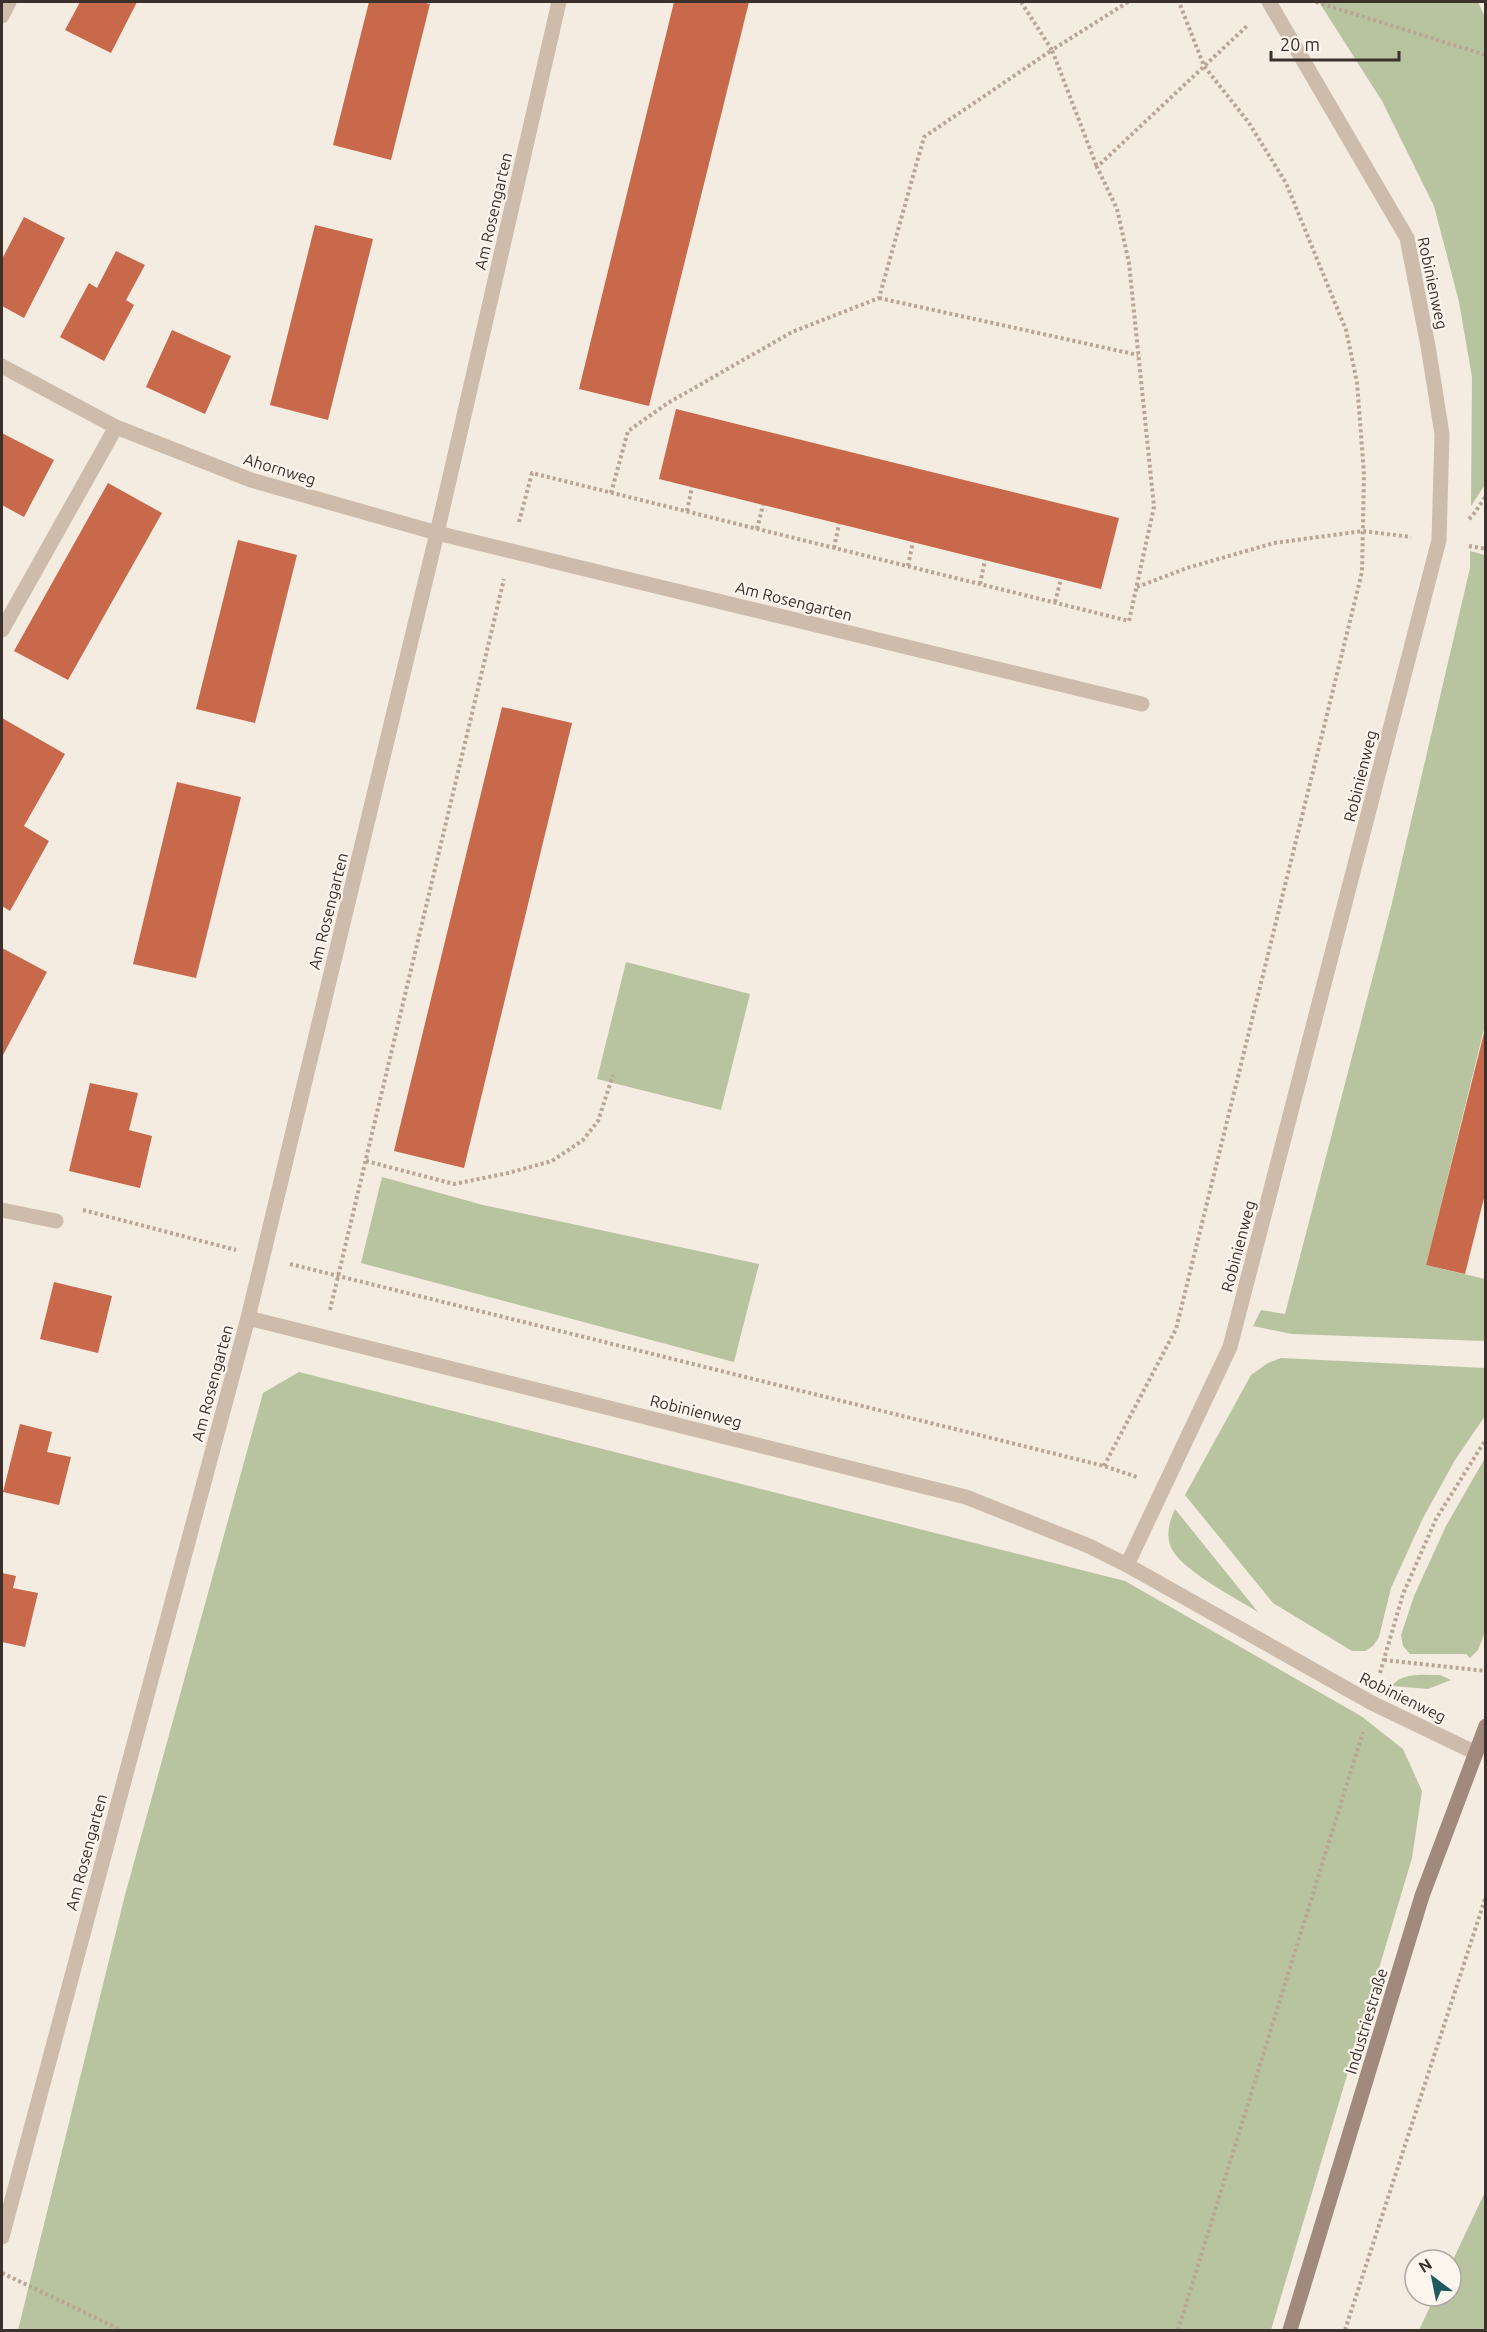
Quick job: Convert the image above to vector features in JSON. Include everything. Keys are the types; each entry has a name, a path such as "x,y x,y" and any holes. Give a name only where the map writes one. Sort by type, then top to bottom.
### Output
{"street":[{"path":"2,16 9,2"},
{"name":"Am Rosengarten","path":"2,2237 248,1318 437,533 559,2"},
{"name":"Robinienweg","path":"1127,1565 1230,1347 1439,540 1442,434 1407,238 1270,3"},
{"name":"Ahornweg","path":"2,366 116,428 251,480 437,533"},
{"path":"2,630 116,428"},
{"name":"Am Rosengarten","path":"437,533 1142,704"},
{"path":"2,1210 56,1221"},
{"name":"Robinienweg","path":"248,1318 966,1497 1089,1546 1127,1565 1372,1703 1476,1753"},
{"name":"Industriestraße","path":"1290,2331 1422,1896 1485,1726"}],"path":[{"path":"324,1337 511,550 532,473 1129,621 1154,507 1129,262 1117,209 1096,167 1052,50 1022,2"},
{"path":"879,298 924,137 1052,50 1128,2"},
{"path":"1104,1466 1176,1329 1362,572 1364,474 1357,382 1346,330 1286,183 1248,123 1204,66 1179,2"},
{"path":"1316,2 1485,55"},
{"path":"1096,167 1270,3"},
{"path":"611,493 628,431 668,403 792,332 879,298 1138,355"},
{"path":"687,511 692,487"},
{"path":"757,529 763,505"},
{"path":"834,548 839,524"},
{"path":"1137,587 1187,568 1274,543 1363,531 1439,540"},
{"path":"908,566 914,542"},
{"path":"980,584 985,560"},
{"path":"1055,602 1061,579"},
{"path":"366,1161 454,1184 552,1161 583,1140 598,1120 613,1075"},
{"path":"56,1221 66,1206 1104,1466 1164,1486"},
{"path":"1178,2331 1372,1703 1403,1593 1436,1519 1485,1439"},
{"path":"1384,1660 1485,1671"},
{"path":"1345,2331 1485,1896"},
{"path":"2,2273 122,2331"}],"green space":[{"path":"1319,2 1478,2 1485,17 1486,483 1471,506 1472,377 1459,302 1434,206 1382,101"},
{"path":"1470,551 1485,555 1485,1025 1426,1265 1485,1279 1485,1341 1292,1334 1253,1326 1261,1310 1285,1314 1392,903 1470,568"},
{"path":"626,962 750,994 721,1110 597,1079"},
{"path":"382,1177 483,1205 759,1264 734,1362 361,1263"},
{"path":"1281,1358 1485,1368 1485,1416 1455,1460 1423,1518 1391,1588 1379,1637 1373,1646 1365,1651 1352,1651 1273,1603 1185,1495 1251,1375 1268,1363"},
{"path":"299,1372 1125,1581 1361,1716 1403,1749 1422,1791 1412,1858 1271,2330 18,2330 125,1895 263,1393"},
{"path":"1485,1458 1485,1632 1478,1650 1470,1658 1466,1654 1410,1654 1403,1646 1401,1635 1414,1596 1446,1526"},
{"path":"1175,1509 1258,1612 1196,1573 1175,1554 1168,1535"},
{"path":"1440,1675 1451,1680 1428,1689 1392,1686 1407,1676"},
{"path":"1485,2192 1485,2330 1419,2330 1429,2308 1463,2308 1463,2248 1459,2248"}],"building":[{"path":"80,2 137,2 111,53 65,30"},
{"path":"369,2 430,4 391,160 333,145"},
{"path":"674,2 749,2 649,406 579,389"},
{"path":"24,217 65,238 24,318 2,306 2,259"},
{"path":"315,225 373,239 328,420 270,405"},
{"path":"116,251 145,265 126,300 134,305 104,361 60,337 89,283 97,288"},
{"path":"172,330 231,356 205,414 146,387"},
{"path":"676,409 1119,518 1101,589 659,479"},
{"path":"2,433 54,460 24,517 2,505"},
{"path":"108,483 162,513 68,680 14,651"},
{"path":"238,540 297,555 255,723 196,709"},
{"path":"502,707 572,723 464,1168 394,1151"},
{"path":"2,718 65,754 24,826 49,841 10,911 2,906"},
{"path":"177,782 241,797 196,978 133,964"},
{"path":"2,948 47,972 2,1057"},
{"path":"1485,1029 1486,1190 1465,1274 1426,1265"},
{"path":"90,1083 138,1093 129,1130 152,1136 140,1188 69,1171"},
{"path":"54,1282 112,1296 98,1353 40,1339"},
{"path":"20,1424 52,1432 47,1452 71,1457 59,1505 3,1492"},
{"path":"2,1573 16,1576 13,1588 38,1593 25,1647 2,1642"}]}
